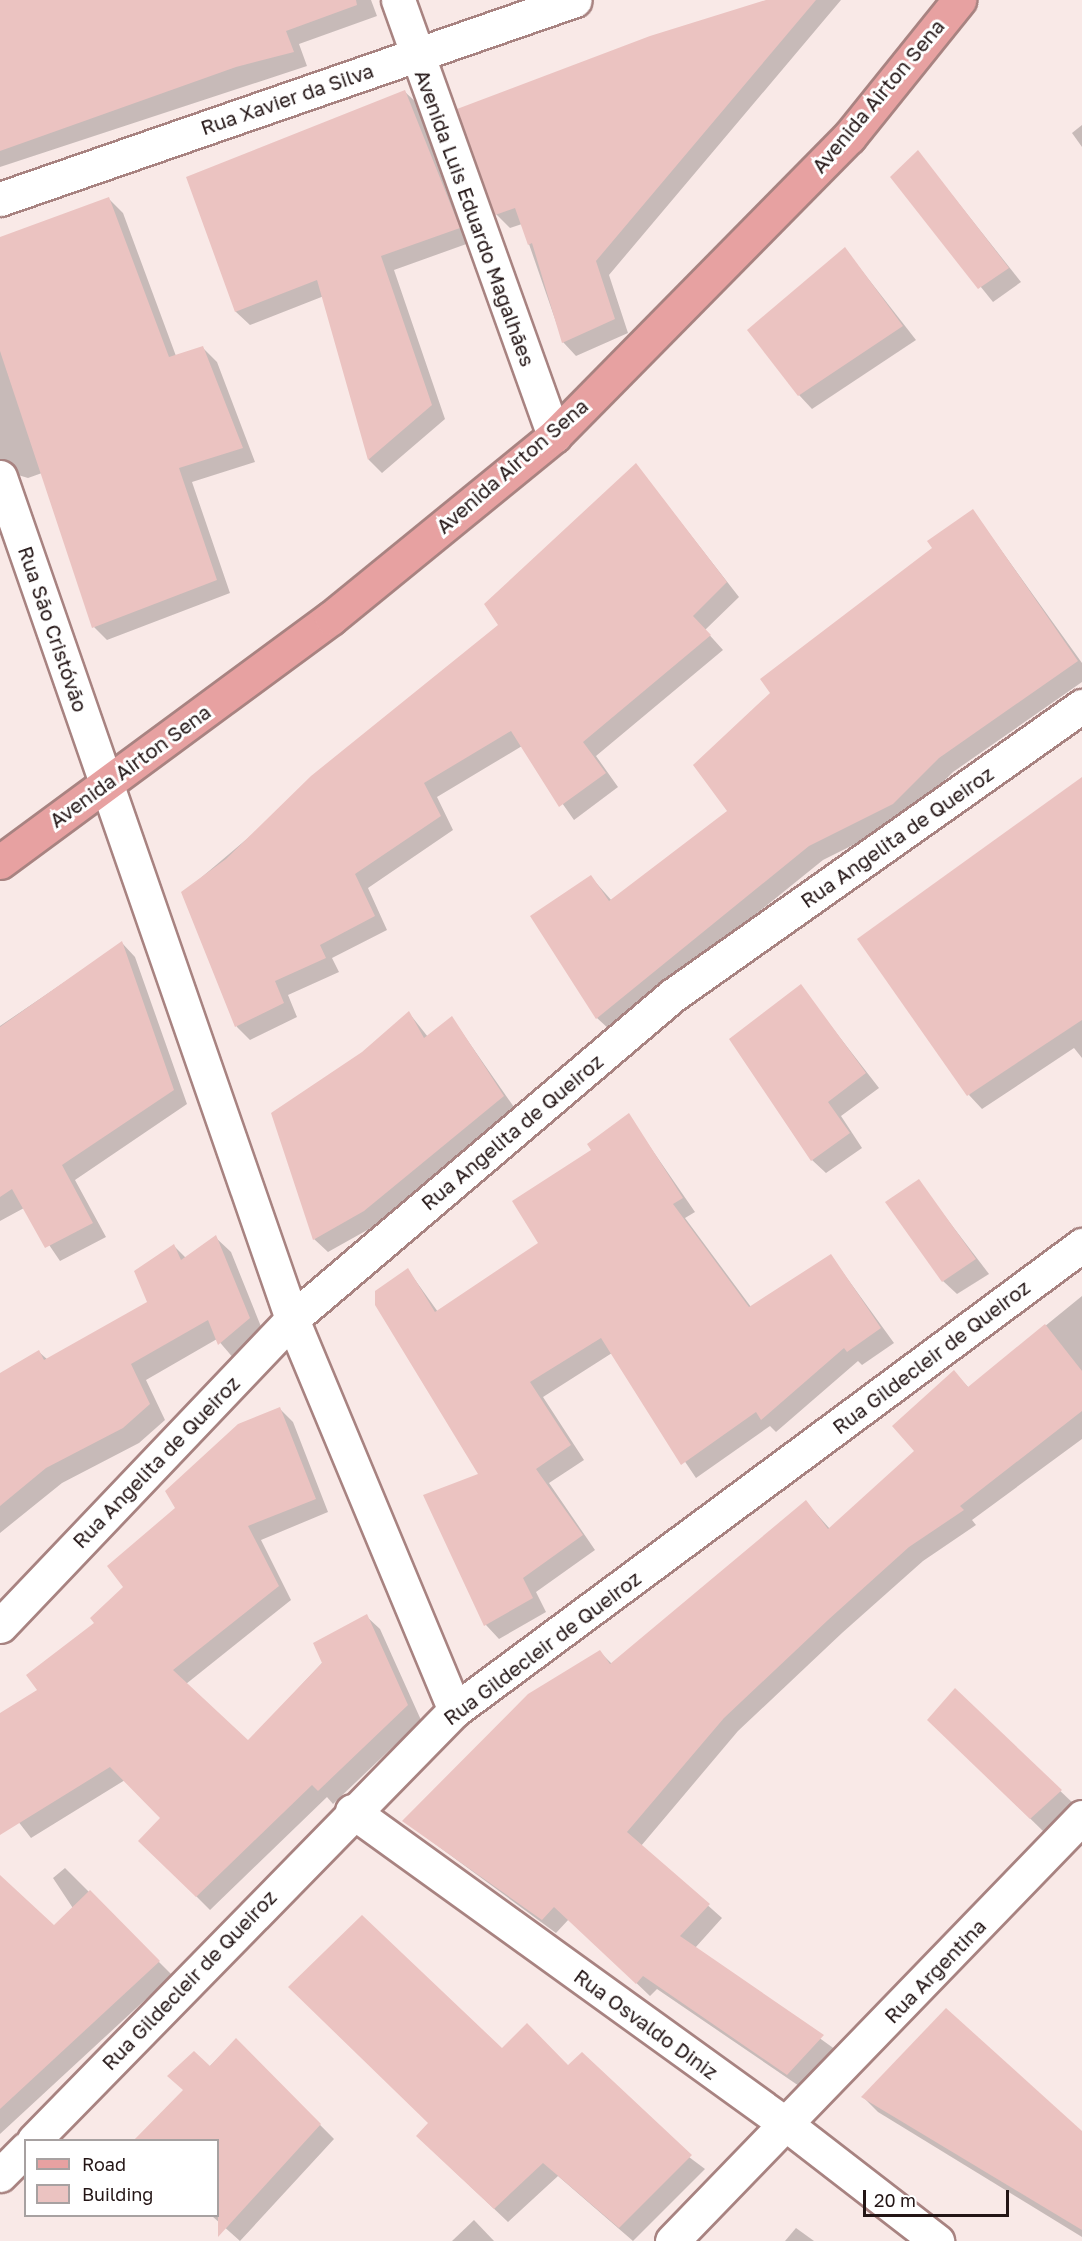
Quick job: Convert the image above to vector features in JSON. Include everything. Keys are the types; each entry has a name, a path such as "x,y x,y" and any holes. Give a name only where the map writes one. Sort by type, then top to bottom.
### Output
{"main road":[{"name":"Avenida Airton Sena","path":"0,862 331,618 554,436 849,137 959,0"}],"street":[{"name":"Avenida Luis Eduardo Magalhães","path":"398,0 554,436"},
{"name":"Rua Xavier da Silva","path":"0,199 575,0"},
{"name":"Rua São Cristóvão","path":"0,477 292,1319 455,1710"},
{"name":"Rua Angelita de Queiroz","path":"0,1626 292,1319 673,995 1082,706"},
{"name":"Rua Gildecleir de Queiroz","path":"35,2139 352,1811 455,1710 1082,1245"},
{"name":"Rua Osvaldo Diniz","path":"352,1811 787,2125 937,2241"},
{"name":"Rua Argentina","path":"672,2241 787,2125 1082,1817"},
{"path":"0,2175 24,2151"}],"building":[{"path":"0,0 356,0 357,5 286,31 294,52 236,67 0,151"},
{"path":"766,0 816,0 596,261 615,319 562,343 532,243 528,245 515,208 495,215 457,109 650,36"},
{"path":"405,90 460,228 381,256 432,405 368,460 317,280 235,312 186,177"},
{"path":"918,150 1009,268 978,289 890,177"},
{"path":"109,197 169,357 203,346 243,448 179,468 217,580 92,628 0,351 0,237"},
{"path":"845,247 903,326 798,396 747,330"},
{"path":"636,463 727,582 693,616 711,635 583,742 606,773 559,807 511,731 424,783 441,816 355,874 375,916 320,945 326,958 275,981 284,1003 235,1027 181,892 226,859 311,776 498,625 484,604"},
{"path":"973,509 1078,661 939,758 893,804 809,846 596,1019 530,916 591,875 609,901 727,811 693,765 770,693 760,679 932,548 927,541"},
{"path":"1082,777 1082,1020 967,1096 857,939"},
{"path":"122,941 174,1090 62,1165 93,1223 45,1248 12,1189 0,1197 0,1027"},
{"path":"801,984 866,1073 828,1102 850,1133 811,1161 729,1039"},
{"path":"409,1011 424,1038 452,1016 504,1096 364,1211 313,1240 271,1113 362,1052"},
{"path":"629,1113 683,1198 673,1204 749,1307 831,1254 881,1328 847,1352 844,1348 761,1420 756,1412 681,1465 601,1338 530,1382 571,1445 536,1469 583,1535 523,1578 533,1598 484,1626 423,1495 478,1474 375,1305 375,1291 408,1268 435,1312 538,1243 512,1201 591,1150 587,1144"},
{"path":"919,1179 976,1259 942,1282 885,1202"},
{"path":"216,1235 250,1318 218,1345 208,1320 131,1364 150,1404 123,1428 46,1468 0,1506 0,1373 39,1350 44,1360 147,1302 134,1271 174,1244 181,1260"},
{"path":"1045,1324 1082,1371 1082,1411 960,1506 964,1510 909,1547 828,1620 724,1718 627,1832 710,1904 680,1936 824,2035 787,2075 643,1976 636,1984 554,1907 542,1920 402,1821 528,1694 600,1650 610,1664 806,1500 828,1529 914,1451 892,1426 954,1370 968,1387"},
{"path":"280,1407 316,1499 248,1526 279,1586 173,1670 248,1740 322,1663 313,1643 367,1614 408,1705 318,1791 312,1785 196,1897 138,1841 160,1818 110,1767 0,1835 0,1713 37,1690 26,1675 94,1623 90,1618 123,1587 107,1566 175,1508 165,1491 238,1424"},
{"path":"955,1688 1062,1790 1030,1819 927,1720"},
{"path":"0,1875 54,1925 90,1890 160,1961 0,2109"},
{"path":"362,1915 502,2048 527,2023 568,2065 582,2052 692,2155 619,2228 543,2163 494,2209 416,2136 428,2123 288,1987"},
{"path":"946,2008 1082,2131 1082,2230 861,2097"},
{"path":"236,2038 321,2124 218,2237 219,2139 135,2139 183,2090 167,2076 194,2051 210,2066"}]}
